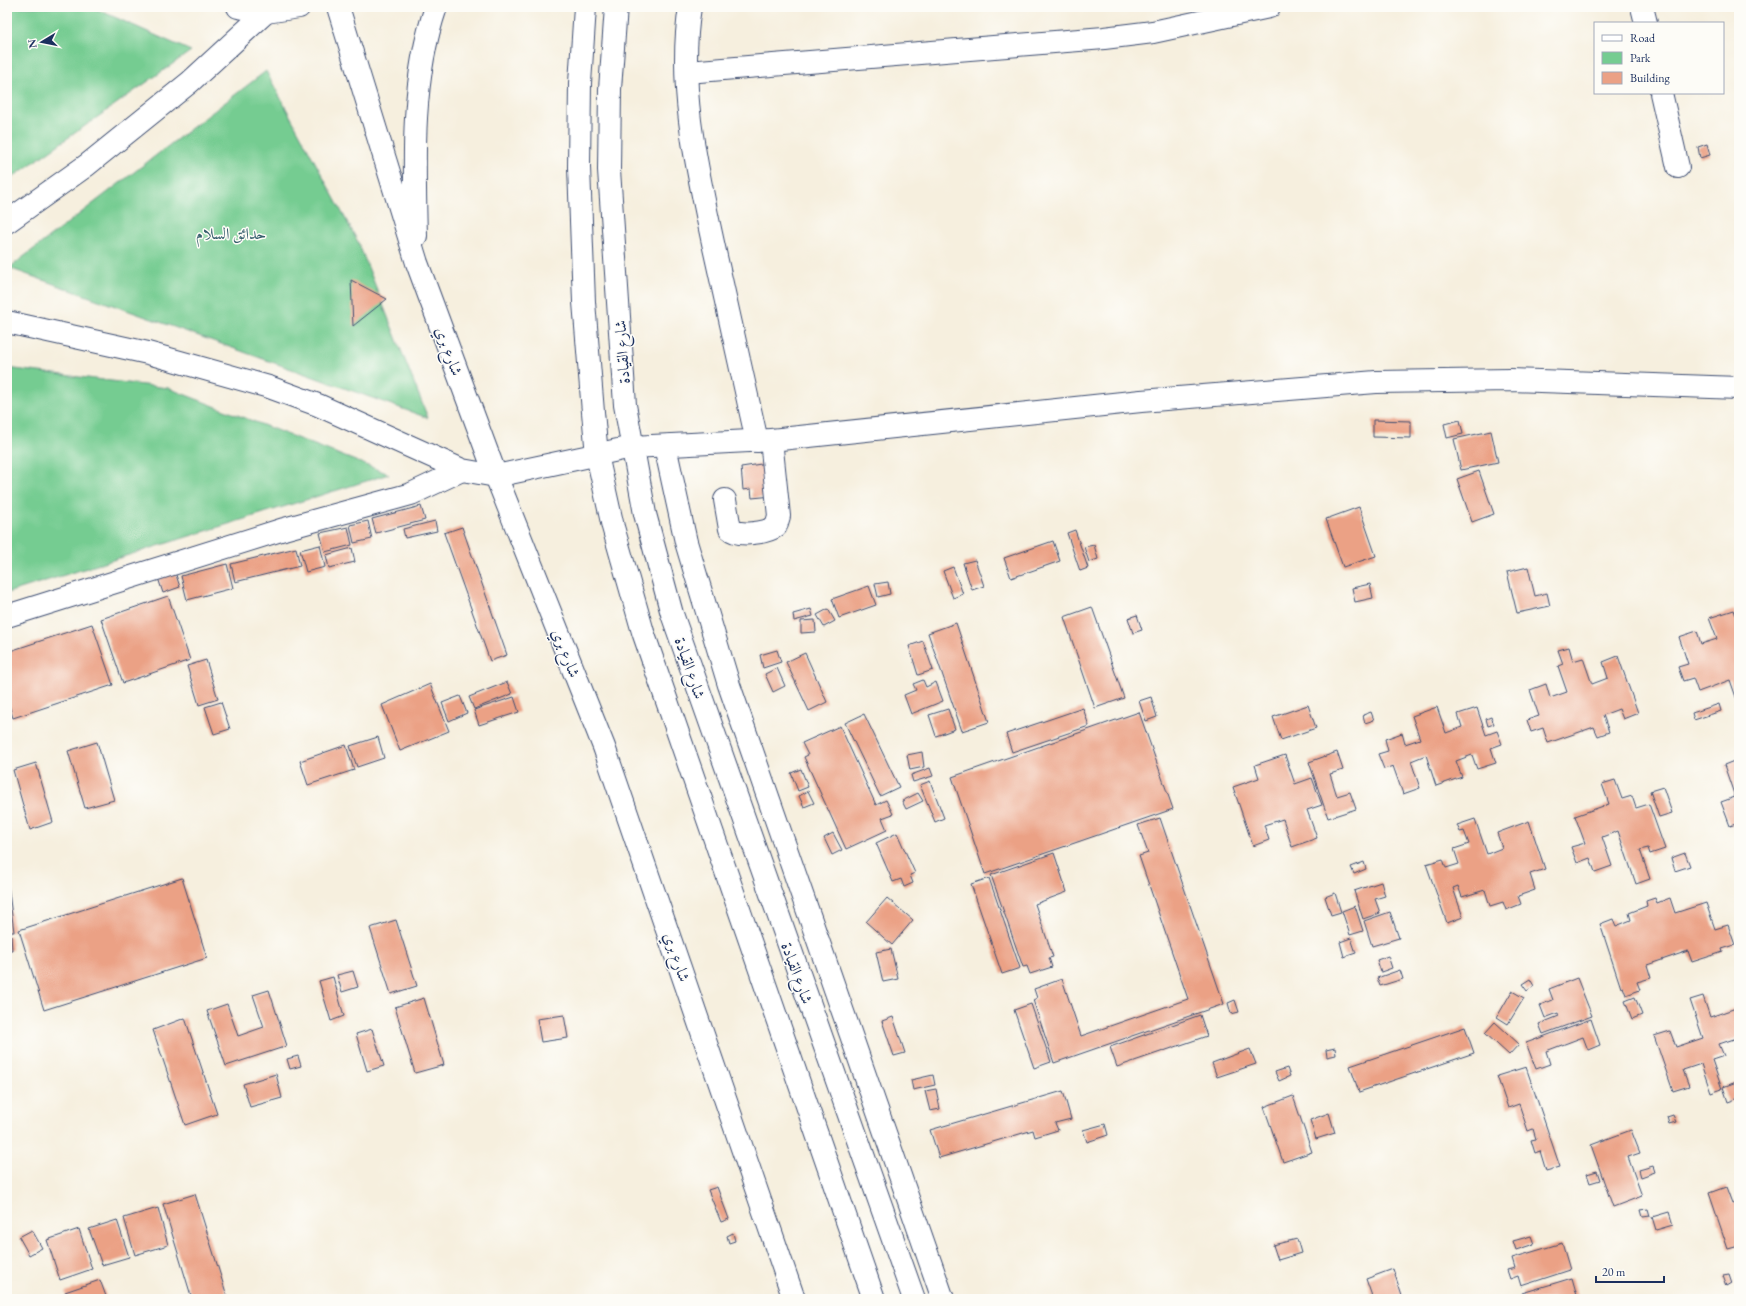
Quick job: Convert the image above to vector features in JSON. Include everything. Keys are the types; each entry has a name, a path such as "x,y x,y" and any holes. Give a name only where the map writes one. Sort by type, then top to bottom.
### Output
{"main road":[{"path":"238,7 268,9 299,7"},
{"name":"شارع بري","path":"338,7 417,263 496,476 604,747 794,1299"},
{"path":"417,263 415,165 417,108 430,24 436,7"},
{"name":"شارع القيادة","path":"585,7 580,83 579,167 584,302 597,455 613,526 643,632 874,1299"},
{"name":"شارع القيادة","path":"616,7 610,89 609,170 625,405 646,514 672,614 914,1299"},
{"path":"690,7 686,45 687,72 691,126 699,180 764,441 779,516 776,526 766,531 741,534 733,532 730,529 725,500"},
{"path":"687,72 1104,38 1152,32 1269,7"},
{"path":"1642,7 1646,22"},
{"path":"7,222 87,165 190,82 268,9"},
{"path":"1661,94 1678,167"},
{"path":"7,322 148,353 269,387 318,405 462,470 496,476 632,447 764,441 1141,401 1376,382 1511,380 1739,388"},
{"name":"شارع القيادة","path":"665,446 686,542 729,685 943,1299"},
{"path":"7,616 284,529 411,494 462,470"}],"green space":[{"path":"7,7 92,7 191,51 7,181"},
{"name":"حدائق السلام","path":"266,71 358,242 428,418 9,268"},
{"path":"7,368 168,388 389,474 7,593"}],"building":[{"path":"1707,144 1710,155 1700,158 1698,147"},
{"path":"351,280 387,299 353,326"},
{"path":"1373,420 1411,421 1411,438 1373,437"},
{"path":"1460,420 1463,434 1447,438 1444,424"},
{"path":"1491,431 1498,462 1461,470 1454,439"},
{"path":"768,463 773,496 752,498 751,489 743,490 741,467"},
{"path":"1479,471 1494,514 1472,522 1457,479"},
{"path":"421,506 425,520 376,533 372,519"},
{"path":"1359,507 1376,556 1343,567 1326,519"},
{"path":"368,521 372,539 354,543 350,525"},
{"path":"435,521 437,531 405,538 403,529"},
{"path":"348,527 352,545 325,552 320,533"},
{"path":"462,527 507,655 490,661 444,533"},
{"path":"1075,530 1088,568 1080,571 1067,533"},
{"path":"1053,541 1060,561 1011,578 1004,558"},
{"path":"320,545 325,567 306,572 300,550"},
{"path":"1094,545 1098,559 1089,562 1084,547"},
{"path":"296,548 300,566 235,582 231,564"},
{"path":"352,548 355,562 329,568 326,555"},
{"path":"975,560 984,586 972,590 963,563"},
{"path":"227,564 233,588 187,600 181,576"},
{"path":"953,567 963,594 953,598 943,571"},
{"path":"1528,567 1535,596 1547,593 1550,606 1517,613 1507,572"},
{"path":"175,572 180,587 163,593 158,578"},
{"path":"888,582 890,594 878,597 875,584"},
{"path":"1370,584 1373,598 1355,602 1352,588"},
{"path":"869,586 876,605 839,618 832,599"},
{"path":"168,596 190,660 123,683 101,619"},
{"path":"1092,607 1124,698 1095,708 1064,617"},
{"path":"811,609 813,616 794,621 793,614"},
{"path":"828,609 835,621 824,627 817,615"},
{"path":"1734,610 1739,624 1739,699 1737,700 1730,680 1698,692 1693,678 1683,681 1678,667 1688,664 1679,637 1697,631 1701,644 1717,639 1709,618"},
{"path":"1137,615 1142,630 1133,633 1128,618"},
{"path":"815,620 816,632 801,633 801,621"},
{"path":"956,623 989,722 962,731 928,633"},
{"path":"92,624 113,685 13,718 7,698 7,652"},
{"path":"923,641 933,670 918,675 909,646"},
{"path":"1569,647 1573,661 1583,658 1592,684 1608,678 1603,662 1618,656 1638,713 1623,719 1619,709 1603,715 1609,732 1598,736 1594,727 1548,743 1543,728 1531,732 1527,720 1539,716 1530,690 1546,684 1550,698 1567,692 1558,666 1563,664 1558,650"},
{"path":"777,650 781,662 763,668 760,655"},
{"path":"805,653 827,702 809,711 786,662"},
{"path":"206,660 218,699 199,705 187,666"},
{"path":"777,668 785,686 773,692 765,674"},
{"path":"923,680 926,687 936,682 943,701 911,714 904,695 916,690 913,684"},
{"path":"507,682 512,694 474,709 469,697"},
{"path":"430,684 449,731 400,751 382,705"},
{"path":"460,696 467,713 449,721 442,703"},
{"path":"514,697 519,712 479,725 474,710"},
{"path":"1151,697 1157,717 1146,721 1139,701"},
{"path":"221,702 230,729 214,734 205,707"},
{"path":"1719,704 1721,711 1694,720 1692,713"},
{"path":"1308,705 1316,728 1281,740 1273,717"},
{"path":"1437,707 1446,733 1462,727 1458,714 1477,708 1486,735 1497,731 1502,744 1491,748 1496,763 1477,769 1472,755 1456,761 1462,777 1436,786 1426,755 1411,761 1420,788 1403,794 1393,766 1384,769 1378,754 1388,751 1385,739 1402,733 1405,744 1420,739 1412,716"},
{"path":"1083,708 1089,726 1012,752 1006,734"},
{"path":"948,709 955,729 936,736 929,715"},
{"path":"1139,712 1173,809 985,874 952,777"},
{"path":"1371,712 1374,720 1365,723 1363,715"},
{"path":"864,714 899,787 880,796 845,723"},
{"path":"1491,717 1494,724 1488,726 1486,719"},
{"path":"840,726 876,805 886,800 893,814 882,818 887,830 846,849 804,757 808,755 802,743"},
{"path":"378,737 384,758 357,767 350,746"},
{"path":"97,742 114,800 85,808 68,751"},
{"path":"346,745 354,770 308,785 300,761"},
{"path":"922,752 924,767 910,770 907,755"},
{"path":"1337,752 1343,770 1330,774 1337,796 1350,792 1356,809 1328,818 1309,762"},
{"path":"1285,755 1295,784 1312,778 1322,805 1307,810 1317,838 1292,847 1283,819 1264,825 1269,840 1253,846 1233,787 1259,778 1255,765"},
{"path":"1739,759 1739,823 1730,826 1721,802 1735,797 1724,765"},
{"path":"36,763 53,822 30,830 13,770"},
{"path":"930,768 933,776 913,782 911,775"},
{"path":"801,769 808,787 798,791 791,773"},
{"path":"1615,780 1622,799 1632,796 1636,808 1649,804 1665,849 1650,854 1648,848 1640,850 1650,879 1636,884 1618,831 1602,837 1612,866 1595,872 1590,858 1577,863 1571,847 1585,843 1575,816 1609,804 1602,784"},
{"path":"930,781 944,818 935,822 920,785"},
{"path":"1663,787 1672,813 1659,817 1650,791"},
{"path":"808,791 814,803 804,807 799,796"},
{"path":"918,793 923,801 906,809 902,801"},
{"path":"1160,818 1224,1004 1054,1063 1033,1000 1037,998 1034,989 1062,979 1081,1036 1188,999 1139,856 1148,853 1138,825"},
{"path":"1475,819 1487,854 1502,848 1497,833 1529,821 1545,869 1530,874 1535,890 1518,896 1521,904 1506,910 1503,902 1490,906 1485,890 1462,897 1458,886 1453,888 1463,917 1447,923 1426,864 1443,859 1446,868 1459,864 1454,849 1469,844 1464,831 1460,832 1457,825"},
{"path":"833,833 842,850 832,855 824,838"},
{"path":"897,833 915,873 910,875 913,883 904,887 901,879 893,882 876,843"},
{"path":"1054,853 1067,892 1035,904 1053,957 1049,958 1052,967 1030,974 1027,966 1023,967 991,875"},
{"path":"1685,853 1690,866 1675,871 1671,858"},
{"path":"1364,862 1366,869 1354,874 1351,867"},
{"path":"7,876 14,932 7,932"},
{"path":"182,878 207,958 44,1010 19,930"},
{"path":"989,878 1020,968 1002,974 971,884"},
{"path":"1381,882 1385,896 1375,899 1380,913 1363,919 1354,891"},
{"path":"1335,893 1341,912 1331,915 1325,897"},
{"path":"887,898 913,920 892,945 866,922"},
{"path":"1655,898 1657,903 1670,898 1675,913 1706,903 1715,929 1728,925 1735,945 1722,949 1723,952 1692,962 1688,951 1647,965 1651,978 1637,982 1640,990 1626,995 1623,987 1621,988 1600,924 1613,919 1616,926 1631,920 1629,913 1647,906 1646,901"},
{"path":"1355,906 1363,931 1350,935 1342,911"},
{"path":"1390,912 1399,938 1372,946 1364,921"},
{"path":"396,920 417,986 391,994 370,928"},
{"path":"7,936 11,936 12,950 7,950"},
{"path":"1351,938 1356,953 1344,957 1340,942"},
{"path":"891,949 898,979 883,982 876,952"},
{"path":"1388,956 1392,968 1381,972 1377,960"},
{"path":"1400,970 1403,979 1380,986 1377,978"},
{"path":"353,971 358,987 342,992 337,975"},
{"path":"333,977 344,1016 331,1021 319,981"},
{"path":"1577,978 1592,1016 1543,1034 1539,1024 1559,1016 1558,1013 1545,1018 1540,1005 1553,1000 1549,989"},
{"path":"1530,979 1534,986 1527,991 1522,984"},
{"path":"269,990 287,1046 226,1066 207,1011 227,1004 238,1036 264,1027 253,995"},
{"path":"1512,991 1524,998 1508,1024 1497,1017"},
{"path":"1703,996 1710,1017 1739,1007 1739,1043 1737,1038 1719,1044 1724,1056 1712,1060 1722,1089 1711,1093 1701,1064 1683,1070 1689,1086 1673,1091 1654,1036 1670,1031 1676,1047 1703,1038 1690,1000"},
{"path":"1635,997 1642,1015 1632,1019 1625,1001"},
{"path":"424,998 444,1065 415,1073 395,1007"},
{"path":"1235,1000 1239,1012 1231,1014 1228,1003"},
{"path":"1031,1004 1051,1062 1034,1068 1014,1010"},
{"path":"564,1015 568,1038 541,1042 537,1019"},
{"path":"1200,1015 1207,1036 1117,1067 1110,1047"},
{"path":"893,1017 905,1053 894,1056 882,1021"},
{"path":"185,1018 217,1114 185,1125 153,1030"},
{"path":"1591,1019 1600,1045 1588,1050 1583,1037 1546,1051 1550,1064 1536,1069 1526,1043"},
{"path":"1495,1022 1519,1044 1509,1055 1485,1033"},
{"path":"1465,1027 1474,1053 1359,1092 1350,1066"},
{"path":"372,1029 384,1066 367,1071 356,1034"},
{"path":"1335,1048 1336,1055 1327,1057 1326,1050"},
{"path":"1250,1049 1256,1064 1217,1077 1212,1063"},
{"path":"298,1056 301,1066 290,1069 287,1059"},
{"path":"1526,1067 1560,1167 1546,1171 1540,1151 1535,1153 1531,1140 1536,1139 1533,1129 1528,1131 1519,1104 1508,1108 1497,1076"},
{"path":"1287,1068 1290,1076 1279,1081 1275,1072"},
{"path":"276,1074 282,1098 250,1107 243,1084"},
{"path":"933,1075 935,1085 913,1090 911,1080"},
{"path":"1739,1081 1739,1098 1728,1102 1723,1087"},
{"path":"936,1089 940,1109 930,1111 925,1091"},
{"path":"1063,1091 1071,1119 1055,1123 1058,1130 1035,1137 1033,1130 939,1158 930,1130"},
{"path":"1293,1096 1312,1152 1283,1162 1264,1107"},
{"path":"1329,1113 1335,1133 1316,1139 1310,1120"},
{"path":"1673,1115 1676,1122 1669,1124 1667,1117"},
{"path":"1105,1124 1108,1135 1087,1142 1083,1130"},
{"path":"1631,1130 1640,1153 1628,1157 1642,1196 1613,1207 1591,1145"},
{"path":"1653,1166 1655,1172 1641,1177 1639,1170"},
{"path":"1597,1171 1600,1180 1590,1183 1587,1174"},
{"path":"717,1187 729,1219 721,1222 708,1190"},
{"path":"1726,1187 1732,1203 1739,1200 1739,1246 1728,1249 1709,1193"},
{"path":"195,1194 227,1296 215,1299 192,1299 163,1204"},
{"path":"158,1208 168,1245 135,1255 124,1218"},
{"path":"1648,1209 1650,1216 1643,1217 1641,1210"},
{"path":"1669,1212 1673,1225 1656,1230 1652,1217"},
{"path":"117,1220 129,1257 102,1265 89,1229"},
{"path":"79,1229 92,1269 60,1280 47,1240"},
{"path":"32,1230 42,1248 29,1255 19,1237"},
{"path":"733,1233 735,1241 729,1243 727,1236"},
{"path":"1531,1236 1534,1244 1516,1250 1513,1241"},
{"path":"1297,1239 1301,1253 1278,1260 1273,1245"},
{"path":"1562,1243 1570,1270 1521,1286 1518,1276 1510,1279 1507,1270 1515,1268 1512,1258"},
{"path":"1393,1269 1403,1299 1373,1299 1366,1279"},
{"path":"1729,1275 1732,1284 1727,1287 1723,1276"},
{"path":"1572,1278 1578,1299 1524,1299 1522,1293"},
{"path":"100,1280 107,1299 67,1299 65,1292"},
{"path":"751,1295 753,1299 746,1299 745,1296"}]}
